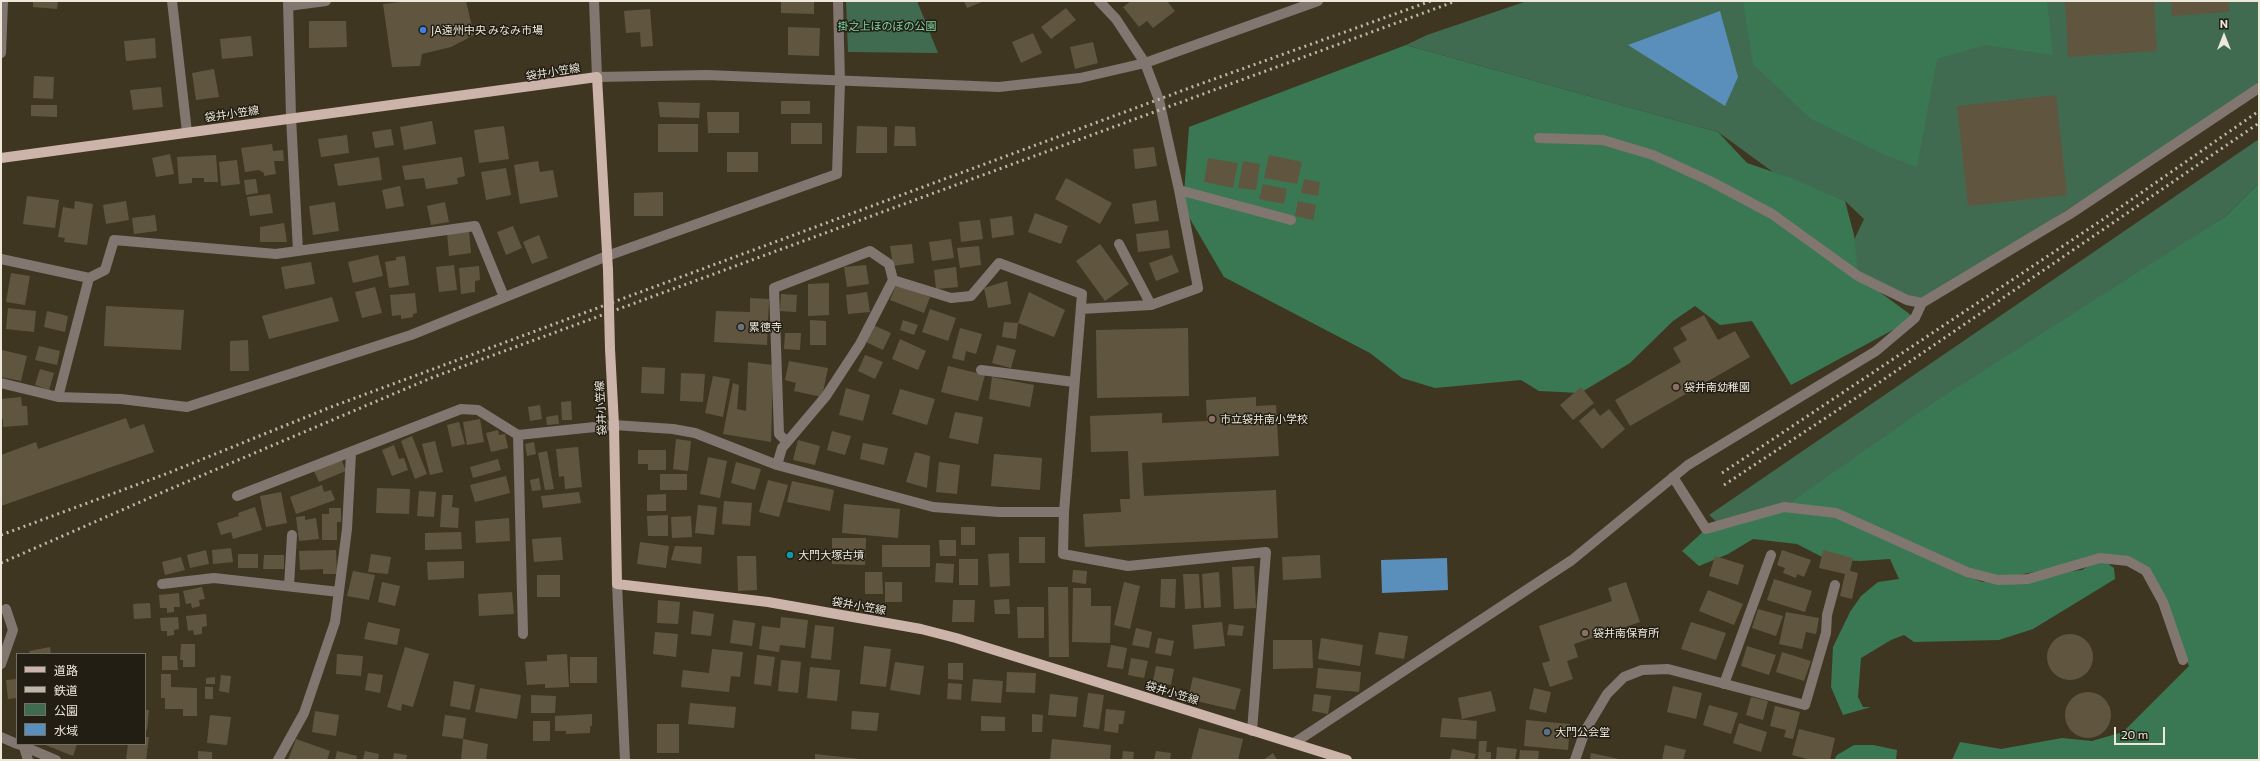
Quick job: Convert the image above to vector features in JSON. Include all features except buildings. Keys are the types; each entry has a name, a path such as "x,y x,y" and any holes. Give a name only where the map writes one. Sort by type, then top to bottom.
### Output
{"main road":[{"name":"袋井小笠線","path":"1,158 291,117 507,91 597,77 608,270 614,425 617,584 768,602 921,629 956,638 1347,760"}],"street":[{"path":"1,53 3,1"},
{"path":"172,1 187,132"},
{"path":"298,251 291,117 288,3 326,1"},
{"path":"594,1 597,77 707,75 840,82 999,87 1080,78 1145,63 1318,1"},
{"path":"1,383 58,397 121,399 187,407 411,335 607,256 837,174 840,82 838,1"},
{"path":"1081,309 1151,305 1198,288 1179,190 1159,100 1145,63 1116,19 1099,1"},
{"path":"1294,743 1572,560 1688,465 1876,351 1916,318 1922,303 2070,214 2259,88"},
{"path":"1539,138 1603,140 1653,155 1710,181 1772,214 1858,276 1907,300 1922,303"},
{"path":"1179,190 1291,220"},
{"path":"1,258 89,278 105,270 114,240 276,254 475,226 504,297"},
{"path":"1119,244 1151,305"},
{"path":"777,465 782,448 826,396 860,344 894,280 889,264 870,251 774,288 779,434 787,442"},
{"path":"894,280 951,298 971,296 999,263 1082,294 1064,512 1063,554 1128,566 1266,552 1252,731"},
{"path":"58,397 89,278"},
{"path":"981,370 1074,382"},
{"path":"237,496 461,409 478,410 518,435 614,425 673,429 695,433 777,465 933,507 999,512 1064,512"},
{"path":"518,435 523,634"},
{"path":"278,760 304,713 335,622 347,529 351,453"},
{"path":"1674,477 1706,529 1784,507 1836,513 1967,572 1998,580 2028,579 2100,558 2128,561 2146,571 2163,602 2183,660"},
{"path":"289,586 292,535"},
{"path":"1724,684 1771,555"},
{"path":"162,584 214,578 339,592"},
{"path":"617,584 625,760"},
{"path":"1575,760 1588,725 1607,694 1624,677 1642,670 1668,669 1805,705 1826,633 1827,615 1835,585"},
{"path":"1,664 13,630 6,609"},
{"path":"1,737 16,743"},
{"path":"20,745 28,760"},
{"path":"20,745 56,760"}],"green space":[{"name":"掛之上ほのぼの公園","path":"846,1 917,1 938,53 848,52"},
{"path":"1527,1 2259,1 2259,86 1922,303 1842,265 1864,219 1845,201 1773,172 1718,132 1406,45 1427,35"},
{"path":"1743,1 2047,1 2053,55 1985,45 1937,59 1917,167 1885,155 1811,119 1753,64"},
{"path":"1406,45 1718,132 1747,163 1791,178 1845,201 1854,235 1858,276 1915,318 1791,385 1752,321 1720,325 1695,306 1673,321 1630,363 1580,393 1539,391 1521,380 1435,388 1402,378 1370,353 1224,277 1183,207 1189,127"},
{"path":"2259,139 2259,183 2226,216 1784,507 1720,525 1709,515"},
{"path":"2259,183 2259,760 1952,760 1960,742 2001,749 2062,738 2092,741 2123,732 2189,666 2146,571 2112,559 2104,561 2114,568 2115,579 2033,629 1999,640 1914,642 1904,635 1891,640 1861,658 1858,697 1863,707 1871,707 1843,715 1831,687 1833,647 1850,612 1861,596 1878,582 1899,579 1890,559 1860,561 1826,559 1797,544 1753,539 1728,554 1699,566 1682,551 1706,529 1784,507 1930,405 2226,216","holes":["2094,562 2082,570 1982,582 1958,572 1993,579"]},
{"path":"1854,745 1873,745 1897,750 1896,760 1834,760 1837,755"}],"water":[{"path":"1720,11 1738,77 1725,106 1628,45"},
{"path":"1447,558 1448,590 1382,593 1381,560"}],"railway":[{"path":"1,535 163,475 331,407 1192,87 1431,1"},
{"path":"1,563 431,378 1456,1"},
{"path":"1722,473 2102,220 2259,111"},
{"path":"1724,485 1877,384 2259,123"}],"place":[{"name":"JA遠州中央 みなみ市場","path":"423,30"},
{"name":"累徳寺","path":"741,327"},
{"name":"袋井南幼稚園","path":"1676,387"},
{"name":"市立袋井南小学校","path":"1212,419"},
{"name":"大門大塚古墳","path":"790,555"},
{"name":"袋井南保育所","path":"1585,633"},
{"name":"大門公会堂","path":"1547,732"}]}
